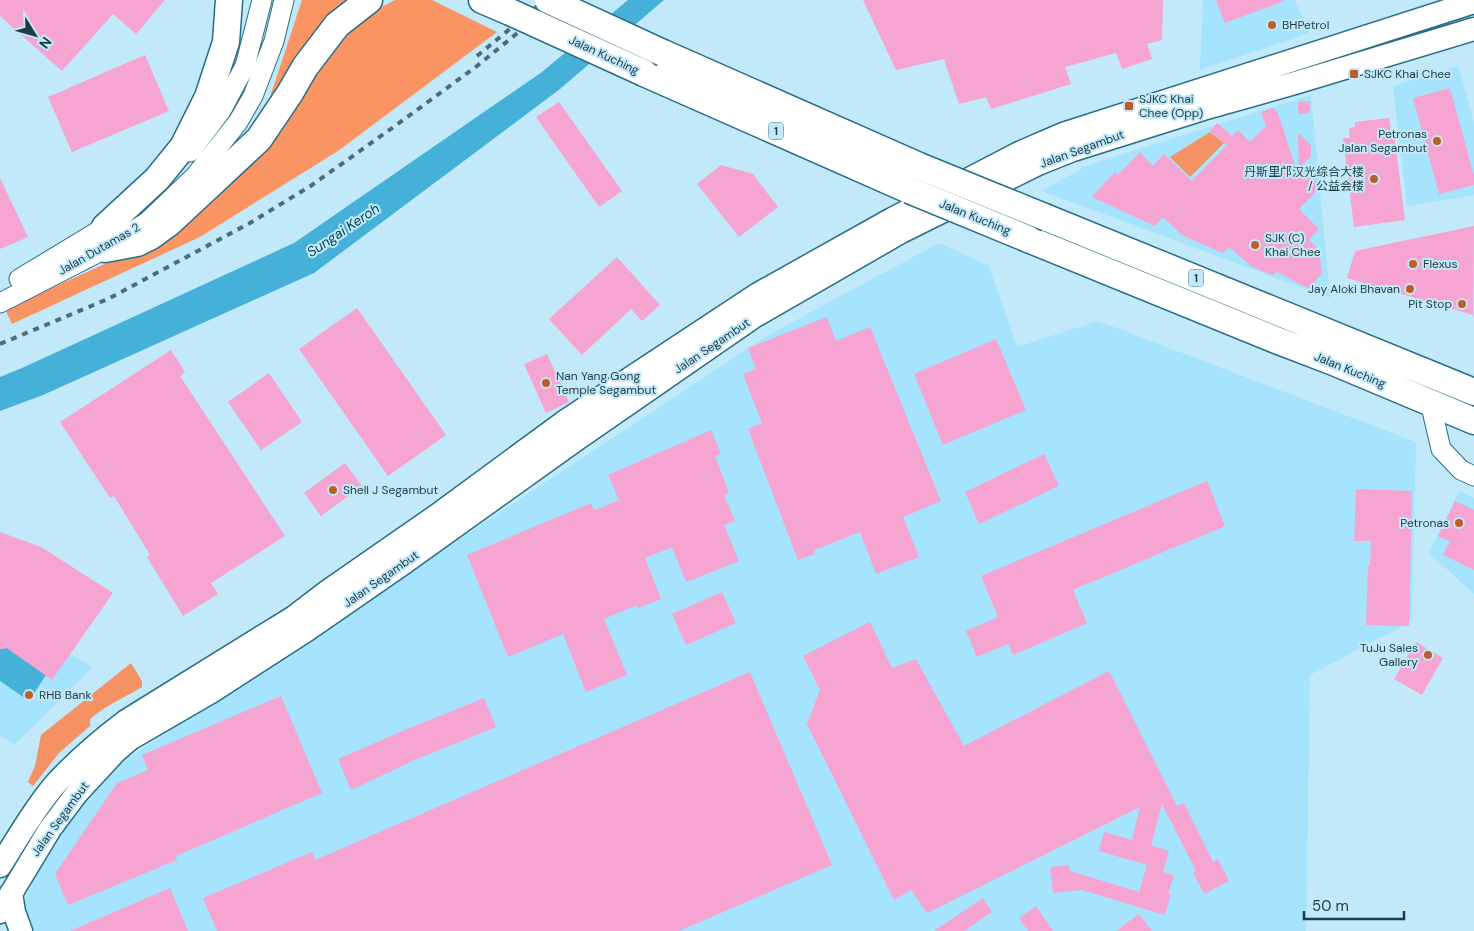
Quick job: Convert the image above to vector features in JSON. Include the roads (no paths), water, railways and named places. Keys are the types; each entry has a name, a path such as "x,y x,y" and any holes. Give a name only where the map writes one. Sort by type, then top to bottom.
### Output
{"highway":[{"path":"105,238 157,185 182,147 208,97 226,42 229,0"},
{"path":"105,238 137,243 169,223 259,139 290,93 305,66 337,25 369,0"},
{"name":"Jalan Kuching","path":"482,0 909,190 1474,421"},
{"name":"1","path":"548,0 919,166 1474,392"}],"main road":[{"name":"Jalan Segambut","path":"0,866 59,780 101,739 126,721 294,617 564,422 758,294 892,219 1019,153 1063,134 1474,2"},
{"name":"Jalan Segambut","path":"4,895 71,800 114,752 130,740 211,692 307,630 402,565 577,438 763,311 901,232 1038,164 1073,150 1203,109 1474,29"},
{"path":"21,931 14,912 4,895 54,797 84,757"}],"street":[{"path":"260,77 184,175 166,191 160,192 157,185 182,163 221,111 245,66 262,0"},
{"name":"Jalan Dutamas 2","path":"0,289 35,270 105,238 147,222 196,175 238,122 253,96 274,41 284,0"},
{"name":"Jalan Dutamas 2","path":"0,303 105,238"},
{"path":"1430,402 1441,449 1461,470 1474,476"}],"water":[{"name":"Sungai Keroh","path":"628,0 664,0 560,89 314,273 43,395 0,411 0,377 294,243 542,72"},
{"path":"7,648 46,675 29,701 0,681 0,649"}],"railway":[{"path":"477,56 545,0"},
{"path":"0,344 108,299 250,223 312,185 477,66 558,0"}],"place":[{"name":"BHPetrol","path":"1272,25"},
{"name":"SJKC Khai Chee","path":"1354,74"},
{"name":"SJKC Khai Chee (Opp)","path":"1129,106"},
{"name":"Petronas Jalan Segambut","path":"1437,141"},
{"name":"丹斯里邝汉光综合大楼 / 公益会楼","path":"1374,179"},
{"name":"SJK (C) Khai Chee","path":"1255,245"},
{"name":"Flexus","path":"1413,264"},
{"name":"Jay Aloki Bhavan","path":"1410,289"},
{"name":"Pit Stop","path":"1462,304"},
{"name":"Nan Yang Gong Temple Segambut","path":"546,383"},
{"name":"Shell J Segambut","path":"333,490"},
{"name":"Petronas","path":"1459,523"},
{"name":"TuJu Sales Gallery","path":"1428,655"},
{"name":"RHB Bank","path":"29,695"}]}
